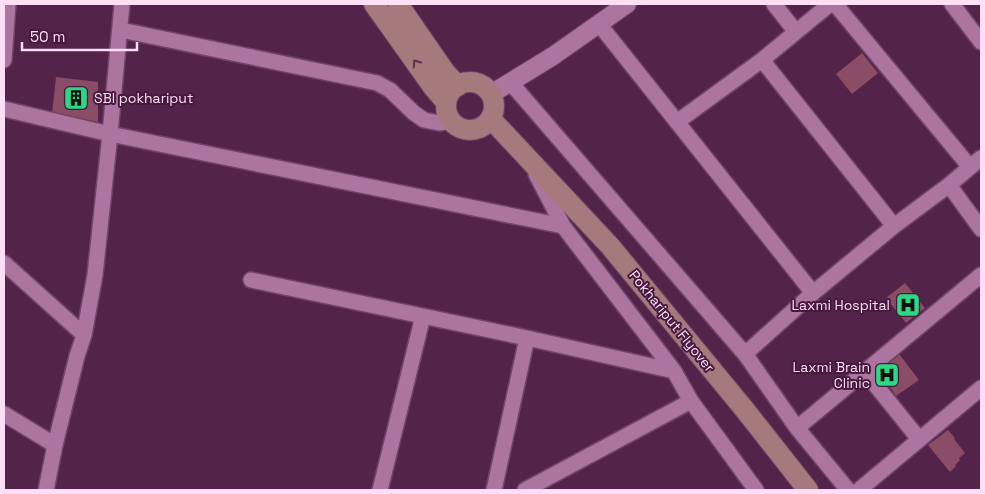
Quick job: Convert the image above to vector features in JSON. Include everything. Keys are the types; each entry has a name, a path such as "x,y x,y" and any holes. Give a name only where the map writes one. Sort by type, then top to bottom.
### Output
{"main road":[{"path":"374,4 446,102"},
{"path":"398,4 458,86"},
{"path":"462,83 479,83 491,94 494,102 494,111 486,125 470,131 454,125 448,118 446,102 454,88 462,83"},
{"name":"Pokhariput Flyover","path":"491,119 610,246 808,490"}],"street":[{"path":"4,60 8,4"},
{"path":"46,490 55,445 84,335 95,275 121,30 122,4"},
{"path":"491,94 540,64 627,4"},
{"path":"774,4 796,32"},
{"path":"677,122 762,60 830,4"},
{"path":"745,354 813,293 894,226 975,163 836,4"},
{"path":"952,4 981,42"},
{"path":"599,24 813,293"},
{"path":"121,30 377,83 390,90 424,120 439,123 451,121"},
{"path":"762,60 894,226"},
{"path":"510,82 745,354 796,428 848,490"},
{"path":"4,109 110,134 563,226"},
{"path":"528,158 563,226 674,372 691,401 756,490"},
{"path":"948,185 981,229"},
{"path":"4,263 84,335"},
{"path":"796,428 981,275"},
{"path":"251,280 527,338 674,372"},
{"path":"380,490 423,316"},
{"path":"494,490 527,338"},
{"path":"864,372 919,439"},
{"path":"859,490 981,388"},
{"path":"525,490 691,401"},
{"path":"4,414 55,445"}],"building":[{"path":"862,53 878,73 852,94 836,74"},
{"name":"SBI pokhariput","path":"56,77 98,82 98,122 52,114"},
{"path":"905,283 925,308 906,323 886,298"},
{"path":"896,350 919,380 896,396 876,366"},
{"path":"948,430 965,453 959,458 960,460 950,472 928,445"}],"place":[{"name":"SBI pokhariput","path":"76,98"},
{"name":"Laxmi Hospital","path":"908,305"},
{"name":"Laxmi Brain Clinic","path":"887,375"}]}
